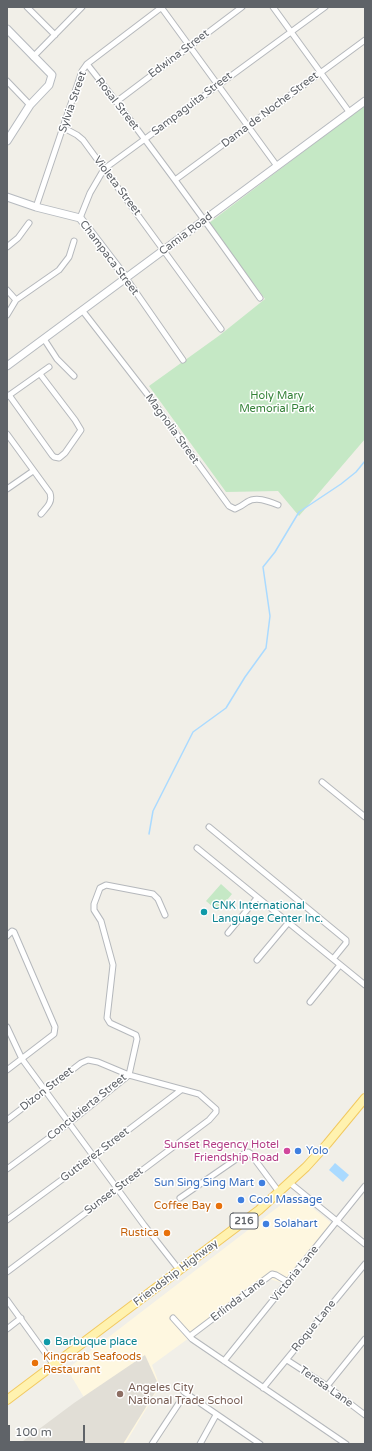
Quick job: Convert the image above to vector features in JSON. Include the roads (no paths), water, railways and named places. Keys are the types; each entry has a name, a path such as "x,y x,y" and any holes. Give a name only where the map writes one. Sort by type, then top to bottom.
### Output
{"main road":[{"name":"Friendship Highway","path":"7,1400 259,1210 290,1183 327,1144 365,1098"}],"street":[{"path":"27,7 55,35"},
{"path":"33,57 82,7"},
{"path":"161,7 219,84 277,166"},
{"name":"Sylvia Street","path":"36,207 64,128 82,71 87,64 161,7"},
{"name":"Edwina Street","path":"116,102 242,7"},
{"path":"273,7 350,113"},
{"name":"Sampaguita Street","path":"80,218 90,193 104,169 325,7"},
{"path":"7,30 52,75 49,85 30,105 7,141"},
{"name":"Dama de Noche Street","path":"175,180 365,40"},
{"name":"Rosal Street","path":"87,64 205,220 260,298"},
{"path":"7,81 30,105"},
{"name":"Camia Road","path":"7,366 365,101"},
{"name":"Violeta Street","path":"64,128 83,140 165,250 221,329"},
{"name":"Champaca Street","path":"7,197 36,207 80,218 126,278 183,360"},
{"path":"7,247 18,238 29,223"},
{"path":"7,315 16,300 59,270 69,256 74,241"},
{"path":"7,290 16,300"},
{"name":"Magnolia Street","path":"82,310 151,399 229,506 235,508 248,501 257,499 278,505"},
{"path":"44,339 57,359 74,376"},
{"path":"40,374 77,423 80,430 65,453 59,458 52,455 8,396 49,367"},
{"path":"7,434 51,496 50,502 41,514"},
{"path":"7,489 33,471"},
{"path":"322,782 365,818"},
{"path":"209,827 346,940 346,943 333,959"},
{"path":"197,848 365,985"},
{"name":"Concubierta Street","path":"7,1169 69,1123 129,1075 137,1039 136,1035 110,1023 107,1018 113,965 101,922 94,910 94,904 100,888 103,886 120,887 153,894 158,899 165,915"},
{"path":"228,932 257,898"},
{"path":"257,960 288,923"},
{"path":"7,936 12,931 14,932 55,1027 54,1034 7,1070"},
{"path":"310,1002 340,965"},
{"path":"7,1027 22,1059 144,1225 180,1271"},
{"name":"Dizon Street","path":"7,1120 81,1063 88,1060 98,1062 129,1075"},
{"path":"129,1075 181,1090"},
{"name":"Sunset Street","path":"7,1272 208,1120 216,1112 216,1109 199,1094 181,1090"},
{"name":"Guttierez Street","path":"7,1220 181,1090"},
{"path":"180,1198 248,1152 279,1192"},
{"path":"290,1183 365,1244"},
{"name":"Victoria Lane","path":"224,1361 365,1186"},
{"name":"Roque Lane","path":"263,1388 365,1264"},
{"name":"Erlinda Lane","path":"190,1336 272,1274 276,1274 288,1282"},
{"path":"7,1300 54,1365"},
{"path":"7,1329 21,1318"},
{"path":"174,1318 190,1336 224,1361 346,1444"},
{"path":"327,1386 365,1339"},
{"name":"Teresa Lane","path":"287,1360 327,1386 365,1415"},
{"path":"184,1392 257,1443"},
{"path":"152,1444 179,1403"},
{"path":"200,1444 216,1415"}],"water":[{"path":"335,1163 349,1175 343,1182 329,1170"}],"waterway":[{"path":"149,834 153,811 193,732 226,708 245,677 266,648 270,616 263,567 275,552 299,512 341,484 356,472 365,461"}],"place":[{"name":"CNK International Language Center Inc.","path":"204,912"},
{"name":"Sunset Regency Hotel Friendship Road","path":"287,1151"},
{"name":"Yolo","path":"298,1151"},
{"name":"Sun Sing Sing Mart","path":"262,1183"},
{"name":"Cool Massage","path":"241,1200"},
{"name":"Coffee Bay","path":"219,1206"},
{"name":"Solahart","path":"266,1224"},
{"name":"Rustica","path":"167,1233"},
{"name":"Barbuque place","path":"47,1342"},
{"name":"Kingcrab Seafoods Restaurant","path":"35,1363"},
{"name":"Angeles City National Trade School","path":"120,1394"}],"park label":[{"name":"Holy Mary Memorial Park","path":"277,402"}]}
